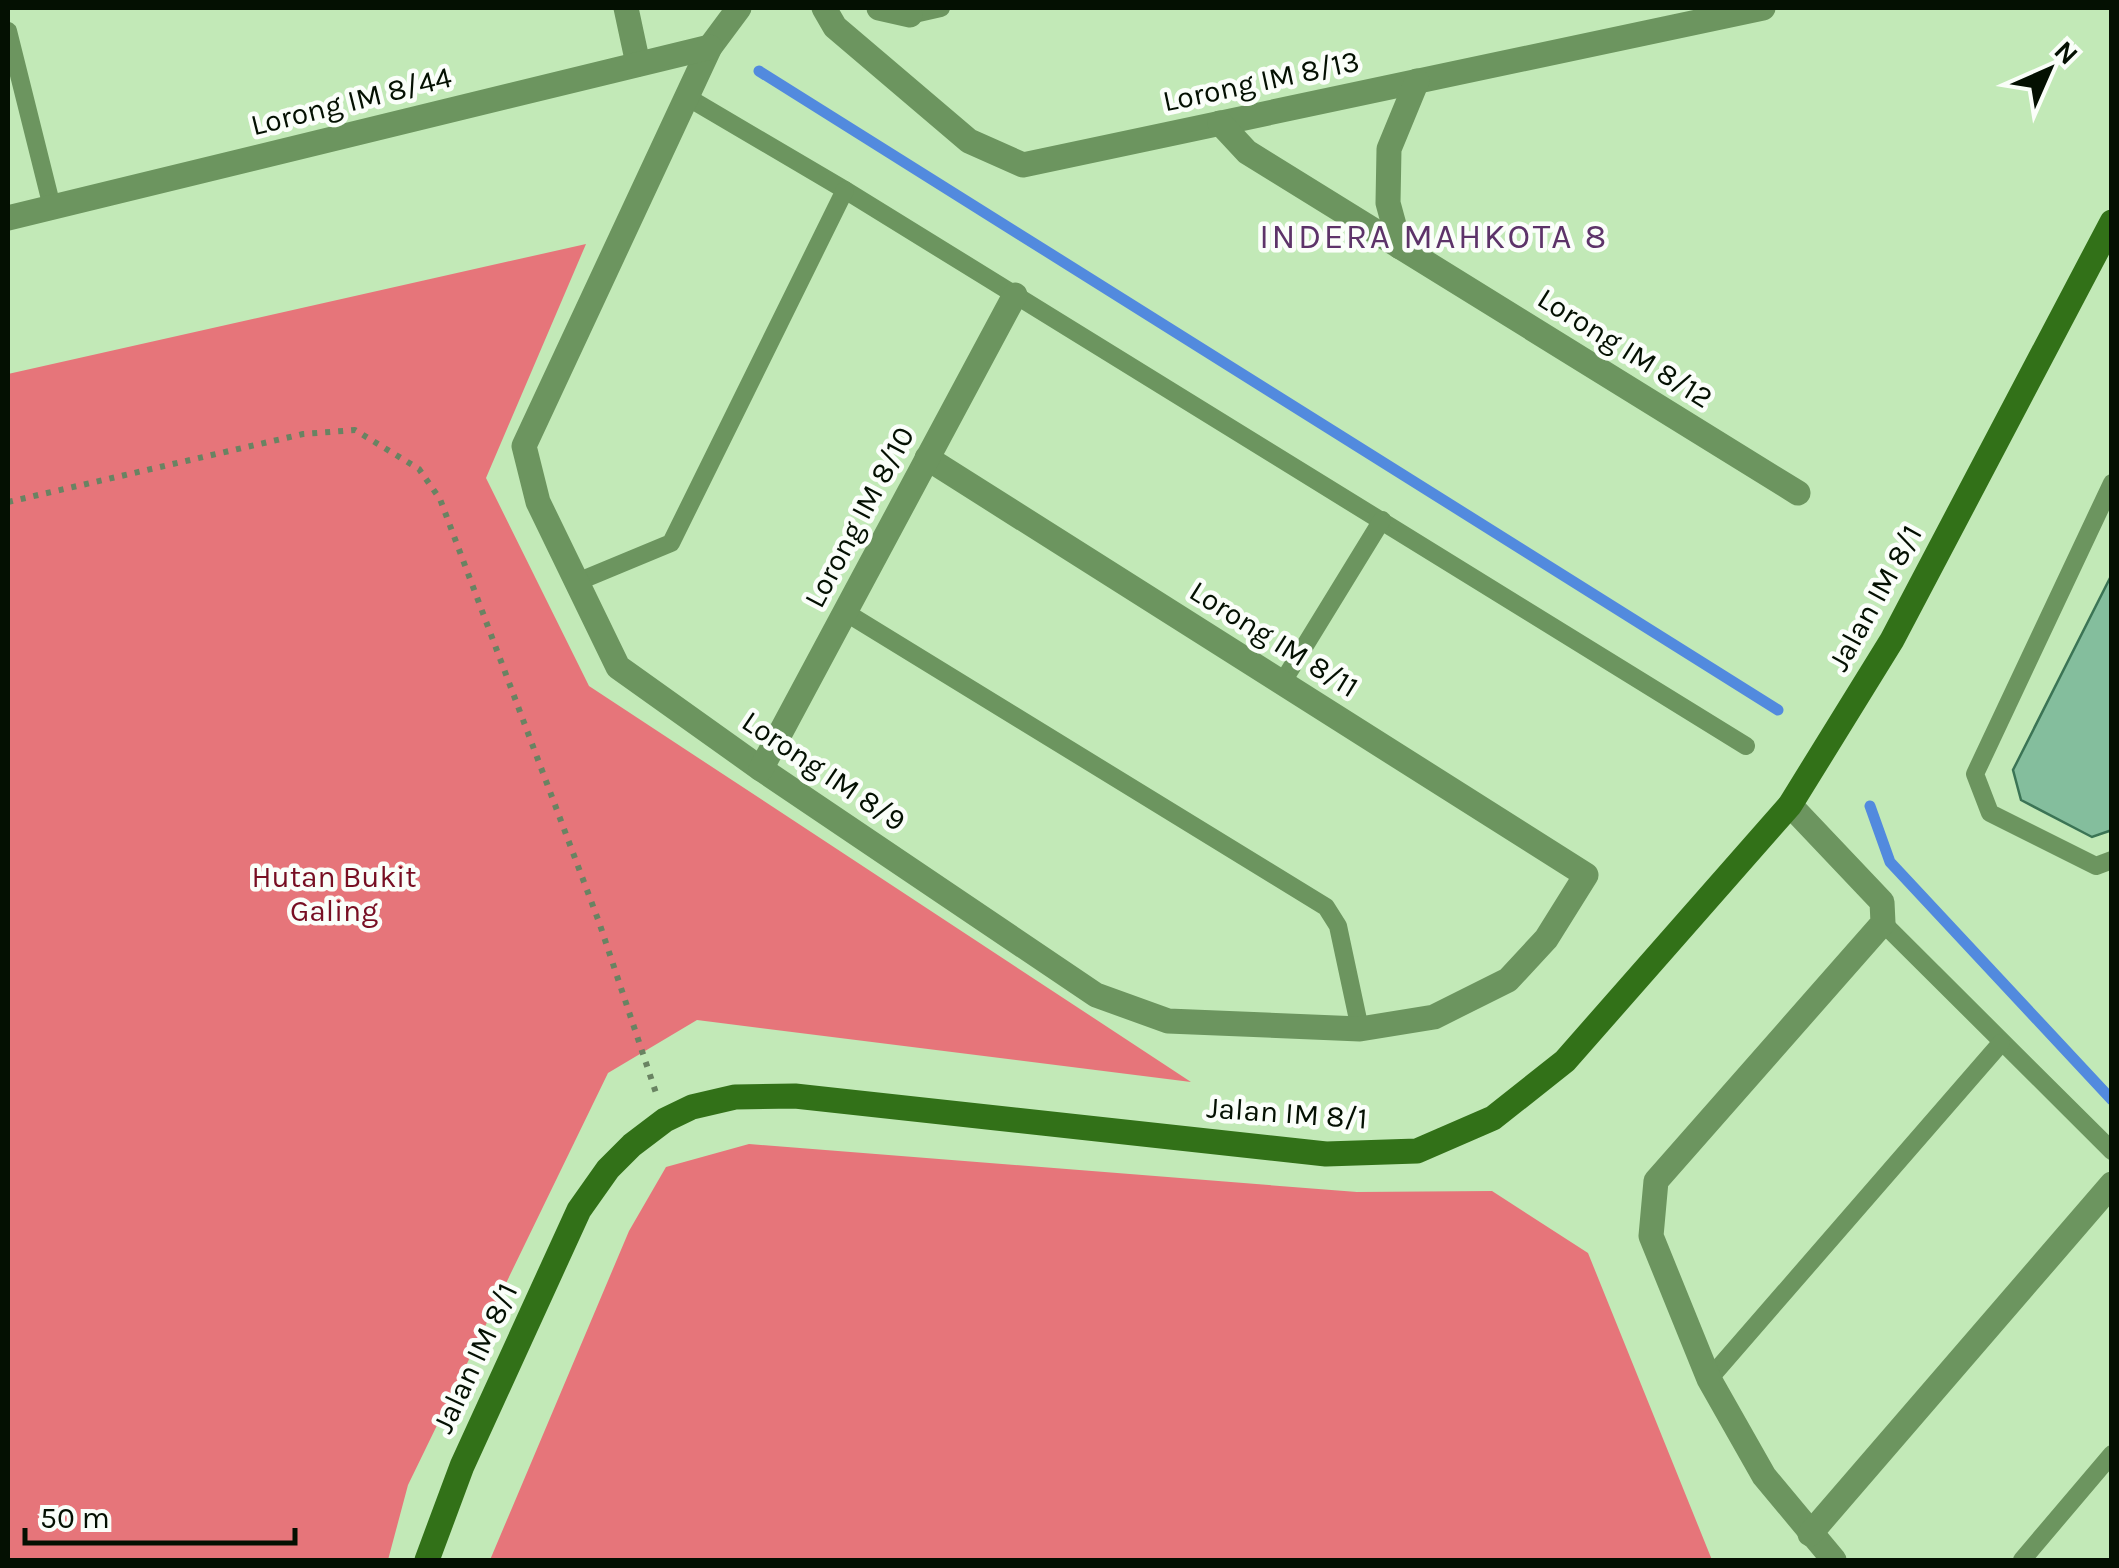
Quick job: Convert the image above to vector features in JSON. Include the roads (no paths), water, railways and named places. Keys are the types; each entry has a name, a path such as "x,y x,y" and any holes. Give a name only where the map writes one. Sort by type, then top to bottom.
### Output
{"street":[{"path":"626,8 638,64"},
{"name":"Lorong IM 8/9","path":"738,8 710,47 524,446 538,502 618,667 1096,996 1168,1021 1360,1029 1434,1017 1508,980 1546,939 1586,875"},
{"name":"Lorong IM 8/13","path":"824,8 834,27 969,140 1023,165 1763,8"},
{"path":"880,8 910,15"},
{"name":"Lorong IM 8/44","path":"8,218 710,47"},
{"path":"1400,247 1388,203 1389,149 1417,81"},
{"name":"Lorong IM 8/12","path":"1220,123 1247,152 1798,493"},
{"name":"Jalan IM 8/1","path":"428,1560 462,1466 579,1210 608,1169 632,1145 692,1107 735,1096 795,1096 1326,1154 1417,1151 1492,1118 1565,1060 1790,805 1892,640 2112,222"},
{"name":"Lorong IM 8/10","path":"761,769 1015,294"},
{"name":"Lorong IM 8/11","path":"928,458 1586,875"},
{"path":"1790,805 1882,902 1882,922 1656,1181 1651,1236 1709,1379 1764,1476 1834,1560"},
{"path":"1810,1534 2112,1184"}],"lane":[{"path":"910,15 942,8"},
{"path":"8,31 52,207"},
{"path":"687,96 846,190 1746,746"},
{"path":"577,582 671,543 846,190"},
{"path":"2112,483 1974,774 1990,813 2096,866 2112,860"},
{"path":"1282,682 1382,520"},
{"path":"845,612 1326,906 1338,926 1360,1029"},
{"path":"1882,922 2112,1151"},
{"path":"1709,1379 2001,1042"},
{"path":"2022,1560 2112,1454"}],"waterway":[{"path":"759,71 1778,710"},
{"path":"1870,806 1890,862 2112,1100"}],"district":[{"name":"INDERA MAHKOTA 8","path":"1434,236"}],"park label":[{"name":"Hutan Bukit Galing","path":"334,894"}]}
